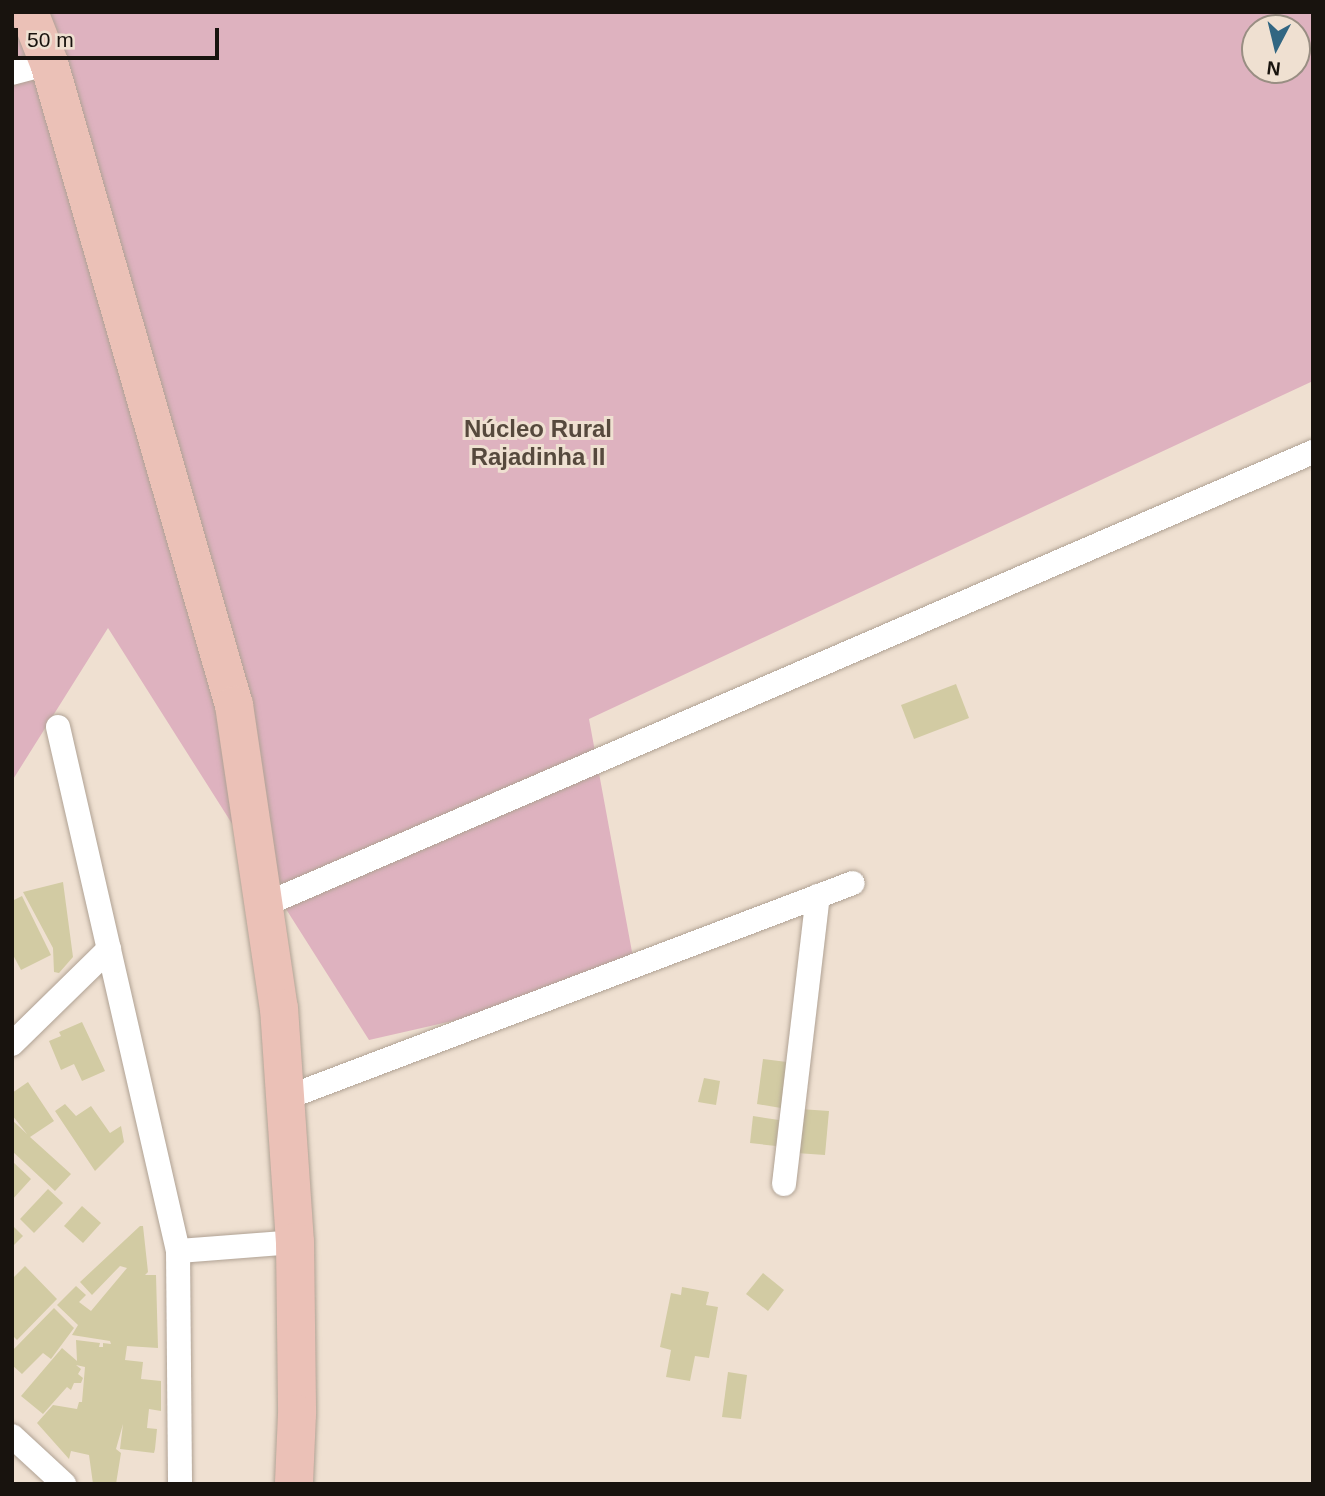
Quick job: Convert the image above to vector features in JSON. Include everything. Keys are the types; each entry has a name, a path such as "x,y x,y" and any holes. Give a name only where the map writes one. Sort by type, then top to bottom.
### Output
{"main road":[{"path":"29,12 48,63 234,705 279,1008 286,1098 295,1242 298,1414 294,1484"}],"street":[{"path":"12,73 48,63"},
{"path":"264,905 1313,452"},
{"path":"58,727 178,1251 180,1484"},
{"path":"286,1098 853,883"},
{"path":"784,1184 818,896"},
{"path":"12,1044 109,949"},
{"path":"178,1251 295,1242"},
{"path":"12,1436 64,1484"}],"shaded area":[{"path":"12,12 1313,12 1313,381 589,719 637,979 369,1040 108,628 12,781"}],"building":[{"path":"956,684 969,718 914,739 901,705"},
{"path":"63,882 73,957 59,973 54,972 53,948 23,892"},
{"path":"22,896 51,955 21,970 12,953 12,901"},
{"path":"82,1022 105,1071 82,1081 74,1064 61,1070 49,1041 61,1036 59,1032"},
{"path":"763,1059 787,1062 781,1108 757,1104"},
{"path":"704,1078 720,1081 716,1105 698,1102"},
{"path":"28,1082 54,1121 30,1137 71,1174 55,1191 12,1151 12,1120 27,1134 12,1115 12,1093"},
{"path":"65,1104 76,1116 91,1106 110,1133 121,1126 124,1142 95,1171 55,1111"},
{"path":"800,1109 829,1111 825,1155 796,1153"},
{"path":"753,1116 779,1120 776,1146 750,1143"},
{"path":"12,1161 31,1179 12,1200"},
{"path":"48,1189 63,1203 34,1233 20,1219"},
{"path":"82,1206 101,1223 83,1243 64,1226"},
{"path":"12,1225 23,1236 12,1247"},
{"path":"143,1226 148,1272 145,1275 156,1275 158,1348 127,1346 125,1360 143,1362 141,1379 161,1381 161,1411 149,1409 147,1428 157,1429 155,1449 154,1453 120,1449 123,1424 116,1449 121,1453 116,1484 93,1484 89,1455 71,1451 69,1459 37,1423 53,1405 77,1409 79,1402 82,1402 85,1367 76,1365 81,1369 78,1374 83,1378 81,1383 74,1383 71,1390 67,1387 43,1414 21,1396 62,1348 77,1361 76,1340 100,1343 99,1347 103,1347 103,1343 111,1344 110,1341 72,1335 78,1325 57,1305 76,1286 86,1295 79,1302 91,1311 127,1268 120,1266 92,1295 80,1282"},
{"path":"25,1266 57,1299 17,1340 12,1335 12,1279"},
{"path":"763,1273 784,1290 768,1311 746,1294"},
{"path":"682,1287 709,1292 706,1305 718,1307 709,1358 695,1356 690,1381 666,1377 671,1350 660,1347 671,1293 681,1295"},
{"path":"54,1308 74,1328 51,1359 43,1353 22,1374 12,1365 12,1351"},
{"path":"728,1372 747,1375 741,1419 722,1417"}],"district":[{"name":"Núcleo Rural Rajadinha II","path":"538,443"}]}
